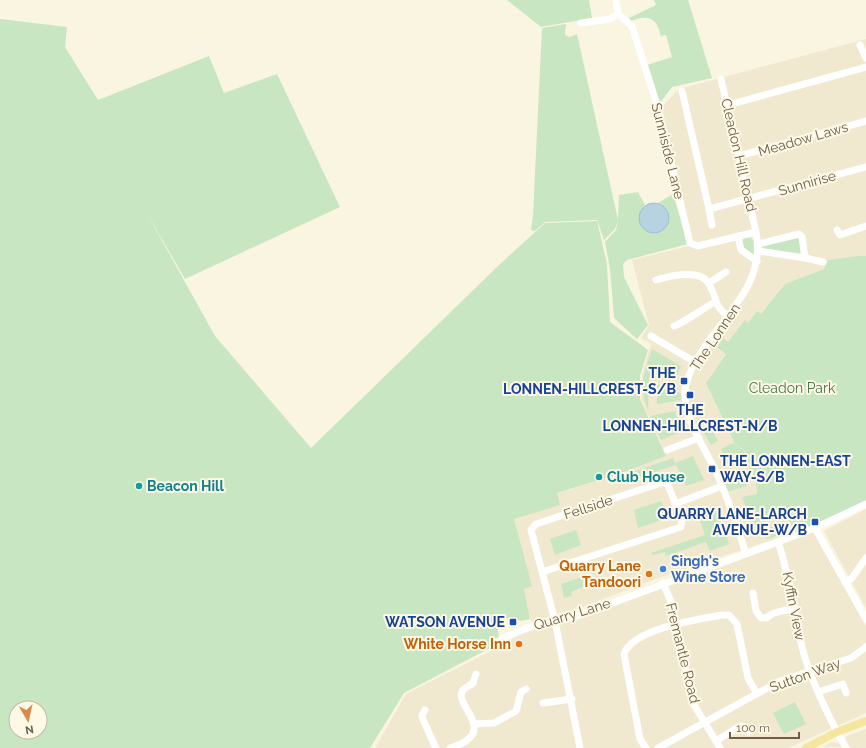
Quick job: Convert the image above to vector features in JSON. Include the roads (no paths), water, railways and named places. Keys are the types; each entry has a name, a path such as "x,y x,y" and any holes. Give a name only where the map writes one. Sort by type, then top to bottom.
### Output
{"main road":[{"path":"806,748 837,732 866,721"}],"street":[{"path":"581,23 610,19 618,14 616,0"},
{"name":"Sunniside Lane","path":"618,14 632,26 658,108 690,243 698,246 756,232"},
{"path":"860,45 866,58"},
{"path":"728,105 866,67"},
{"name":"Cleadon Hill Road","path":"721,79 756,232"},
{"path":"682,91 712,225"},
{"name":"Meadow Laws","path":"739,156 866,121"},
{"name":"Sunnirise","path":"709,209 748,200 866,167"},
{"path":"837,230 840,235 866,226"},
{"name":"The Lonnen","path":"746,553 722,486 689,419 685,390 695,362 747,290 753,278 759,248 756,232"},
{"path":"759,248 799,234 802,237 805,258"},
{"path":"738,236 741,250 757,261"},
{"path":"759,248 823,262"},
{"path":"709,283 726,272"},
{"path":"656,280 673,275 687,274 701,278 709,283 715,302 719,309 728,316"},
{"path":"674,326 688,320 696,312 715,302"},
{"path":"651,336 695,362"},
{"path":"668,450 699,438"},
{"name":"Fellside","path":"542,572 531,530 536,524 664,482 668,485 675,504"},
{"path":"580,748 572,699 555,621 542,572 681,527 682,520 675,504 722,486"},
{"name":"Quarry Lane","path":"502,639 524,629 580,615 663,583 778,542 815,528 866,504"},
{"path":"815,528 866,619"},
{"name":"Kyffin View","path":"778,542 787,566 802,646 810,671 818,692 846,748"},
{"path":"845,582 852,578 866,558"},
{"name":"Fremantle Road","path":"663,583 672,604 693,703 720,748"},
{"path":"753,593 756,611 761,618 766,618 774,613 795,608"},
{"path":"646,748 640,739 624,654 631,642 638,638 677,624 729,615 734,618 737,624 748,678 757,694"},
{"name":"Sutton Way","path":"658,748 780,681 851,658 866,647"},
{"path":"450,748 466,741 473,735 474,724 463,699 462,692 464,688 473,683 476,674"},
{"path":"818,692 843,684 846,693"},
{"path":"474,724 494,723 516,711 521,692 526,689"},
{"path":"543,703 572,699"},
{"path":"425,710 422,716 423,721 436,748"},
{"path":"716,741 740,726 745,727 750,732"}],"water":[{"path":"654,203 665,207 669,218 665,229 654,233 643,229 639,218 643,207"}],"place":[{"name":"THE LONNEN-HILLCREST-S/B","path":"684,381"},
{"name":"THE LONNEN-HILLCREST-N/B","path":"690,395"},
{"name":"THE LONNEN-EAST WAY-S/B","path":"712,469"},
{"name":"Club House","path":"599,477"},
{"name":"Beacon Hill","path":"139,486"},
{"name":"QUARRY LANE-LARCH AVENUE-W/B","path":"815,522"},
{"name":"Singh's Wine Store","path":"663,569"},
{"name":"Quarry Lane Tandoori","path":"649,574"},
{"name":"WATSON AVENUE","path":"513,622"},
{"name":"White Horse Inn","path":"519,644"}],"park label":[{"name":"Cleadon Park","path":"792,388"}]}
